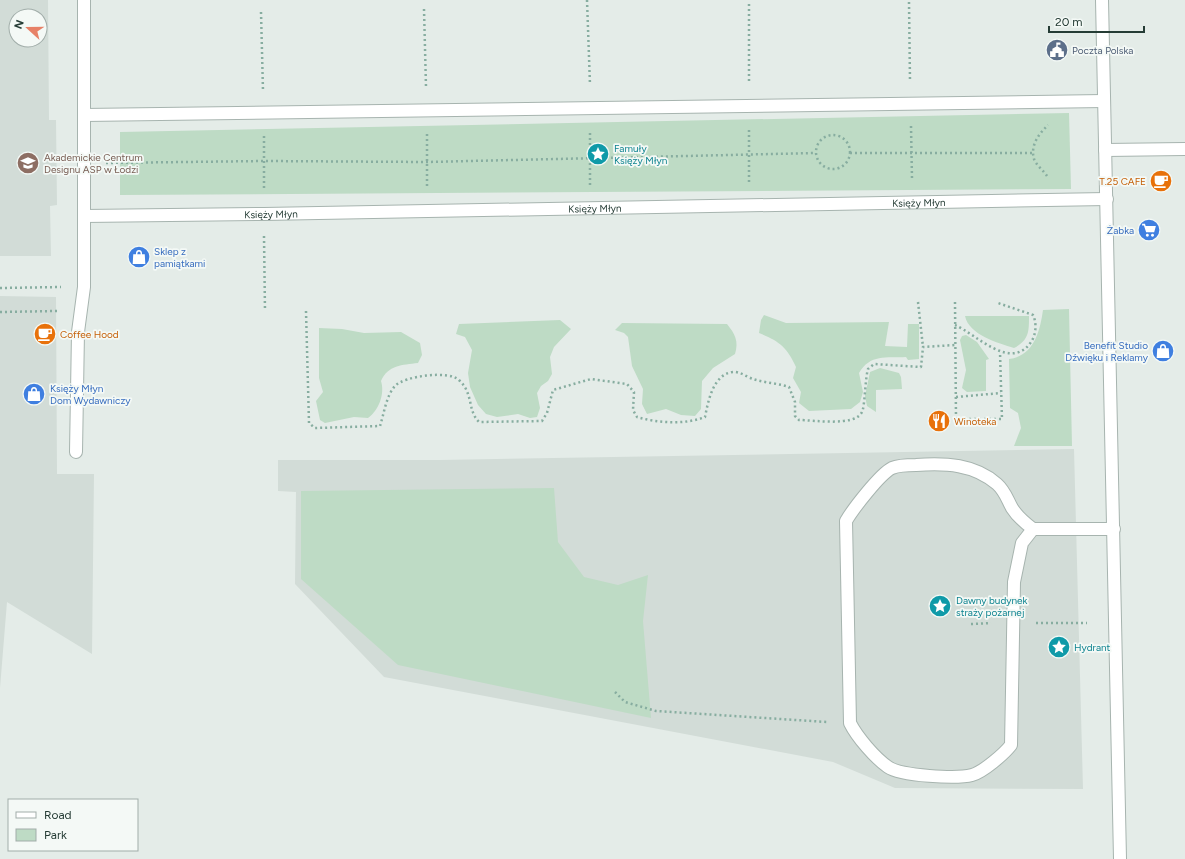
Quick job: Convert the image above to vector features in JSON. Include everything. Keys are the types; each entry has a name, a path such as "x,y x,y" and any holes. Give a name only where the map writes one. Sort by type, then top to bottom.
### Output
{"street":[{"path":"76,452 78,332 84,287 84,0"},
{"path":"1102,0 1120,859"},
{"path":"84,115 1104,101"},
{"path":"1105,150 1185,149"},
{"name":"Księży Młyn","path":"84,216 1106,199"},
{"path":"1033,529 1022,543 1014,582 1012,622 1011,745 1005,753 974,775 959,776 902,773 888,767 857,735 850,724 846,521 854,508 871,488 892,468 908,465 945,463 968,468 981,473 998,484 1005,493 1012,508 1023,522 1033,529 1114,529"}],"path":[{"path":"587,0 590,109 590,208"},
{"path":"909,2 912,203"},
{"path":"749,4 749,205"},
{"path":"424,9 427,111 427,211"},
{"path":"261,12 264,113 266,311"},
{"path":"1049,102 1050,124 1041,132 1034,142 1034,160 1049,178 1052,200"},
{"path":"832,135 838,136 847,142 850,153 849,158 842,167 833,170 827,169 819,163 815,153 818,142 827,136 832,135"},
{"path":"84,162 427,162 749,156 815,153"},
{"path":"850,153 1034,153"},
{"path":"0,288 84,287"},
{"path":"306,311 309,423 315,428 380,426 389,397 395,385 416,378 448,375 458,379 469,393 473,416 479,422 542,421 547,413 553,390 591,379 627,384 634,392 633,410 637,417 651,421 692,422 705,417 712,392 719,380 727,374 734,372 753,379 789,387 795,402 795,416 799,420 848,422 857,419 862,412 868,369 874,364 921,367 923,347 918,302"},
{"path":"955,302 956,419 1002,419 1000,352"},
{"path":"955,325 1000,352 1012,353 1023,351 1032,342 1035,332 1035,320 1033,315 998,303"},
{"path":"0,312 62,311 82,308"},
{"path":"923,347 955,345"},
{"path":"956,397 1001,393"},
{"path":"615,692 626,702 656,711 850,724"}],"shaded area":[{"name":"Akademickie Centrum Designu ASP w Łodzi","path":"0,0 48,0 49,120 56,120 57,205 50,206 51,256 0,256"},
{"path":"0,296 56,297 57,474 94,474 92,654 7,602 0,688"},
{"path":"1074,449 1083,789 895,788 833,762 384,677 295,584 296,492 278,491 278,460 440,460"}],"green space":[{"path":"1069,113 1071,189 120,195 120,132"},
{"path":"1069,309 1072,446 1014,446 1021,428 1018,413 1010,408 1009,359 1018,357 1030,348 1038,334 1043,310"},
{"path":"764,315 786,323 889,322 885,346 907,347 908,324 919,324 919,359 908,360 906,357 892,357 873,360 863,367 859,373 863,392 860,402 851,409 809,411 799,403 801,392 793,378 796,367 789,354 777,342 759,333 761,320"},
{"path":"965,316 1029,316 1029,327 1023,342 1014,348 993,341 978,333 968,323"},
{"path":"560,320 571,329 554,347 550,357 552,374 537,393 540,408 537,417 530,418 518,414 497,417 486,414 478,405 470,387 468,373 472,350 465,337 456,334 459,324"},
{"path":"622,323 727,324 736,338 737,345 735,354 713,368 702,381 701,409 695,416 681,415 666,409 647,414 642,404 643,389 632,366 628,337 624,333 615,330"},
{"path":"319,328 342,329 364,333 401,332 420,343 422,355 418,363 406,364 387,372 381,381 382,396 378,406 368,418 354,417 325,423 320,420 316,401 323,392 319,378"},
{"path":"966,335 977,342 989,359 986,360 986,391 967,392 962,388 966,370 960,340 962,336"},
{"path":"880,368 899,373 901,377 902,389 876,390 876,412 867,406 865,396 870,372"},
{"path":"554,488 558,542 584,577 618,585 648,575 643,621 651,718 398,665 301,579 301,491"}],"place":[{"name":"Poczta Polska","path":"1057,50"},
{"name":"Famuły Księży Młyn","path":"598,154"},
{"name":"Akademickie Centrum Designu ASP w Łodzi","path":"28,163"},
{"name":"T.25 CAFE","path":"1161,181"},
{"name":"Żabka","path":"1149,230"},
{"name":"Sklep z pamiątkami","path":"139,257"},
{"name":"Coffee Hood","path":"45,334"},
{"name":"Benefit Studio Dźwięku i Reklamy","path":"1163,351"},
{"name":"Księży Młyn Dom Wydawniczy","path":"34,394"},
{"name":"Winoteka","path":"939,421"},
{"name":"Dawny budynek straży pożarnej","path":"940,606"},
{"name":"Hydrant","path":"1059,647"}]}
